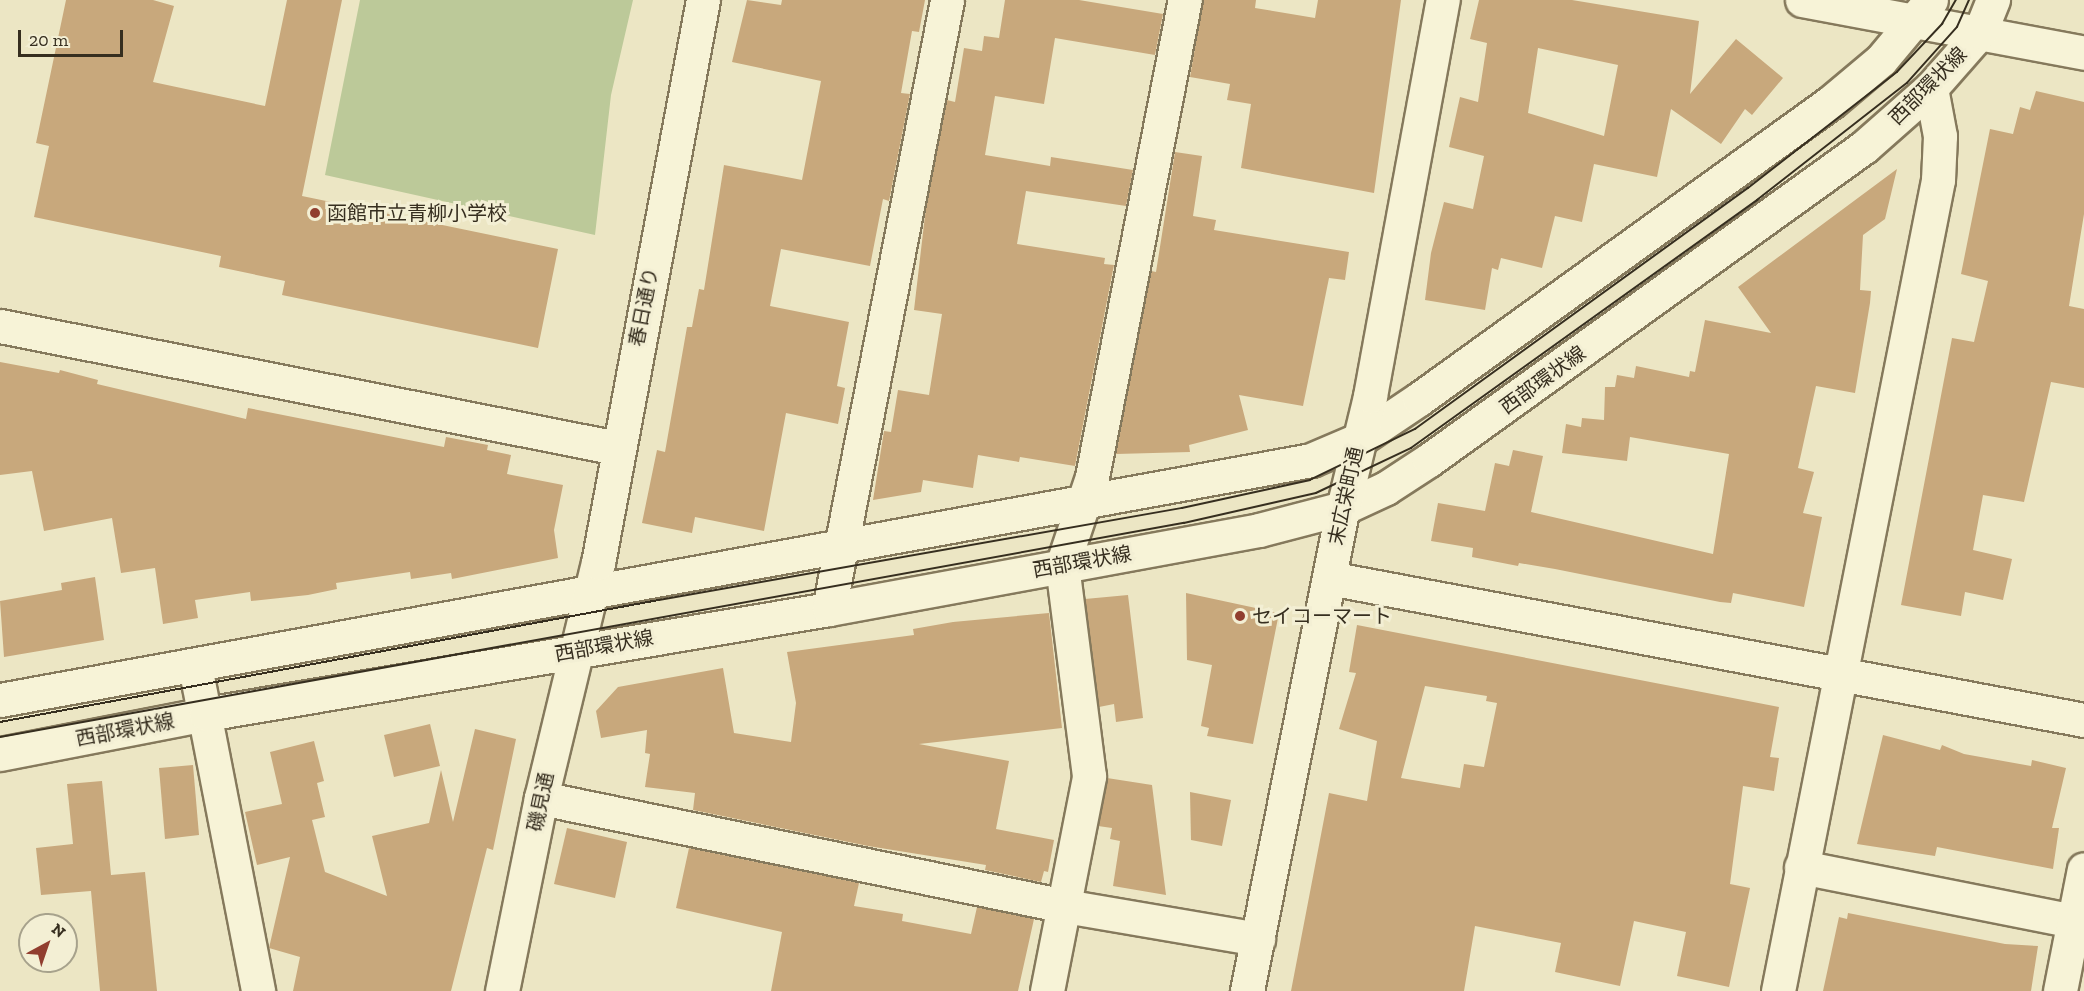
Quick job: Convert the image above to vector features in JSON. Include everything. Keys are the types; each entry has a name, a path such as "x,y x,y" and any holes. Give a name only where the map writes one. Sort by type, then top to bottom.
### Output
{"street":[{"name":"春日通り","path":"589,602 703,0"},
{"path":"829,609 947,0"},
{"path":"1047,991 1089,776 1062,566 1092,477 1185,0"},
{"name":"末広栄町通","path":"1247,991 1343,508 1370,396 1443,0"},
{"path":"1802,0 1930,15 1980,32 2084,54"},
{"name":"西部環状線","path":"0,754 206,714 829,609 1259,530 1343,508 1386,488 1510,404 1864,147 1931,88 1980,32 1993,0"},
{"path":"0,700 589,602 839,549 1083,505 1311,460 1358,440 1831,102 1930,15"},
{"path":"1778,991 1938,180 1940,136 1931,88"},
{"path":"0,327 617,448"},
{"path":"1329,578 2084,720"},
{"name":"磯見通","path":"502,991 541,798 589,602"},
{"path":"195,666 258,991"},
{"path":"541,798 1065,906 1258,939"},
{"path":"1801,867 2074,921"},
{"path":"2060,991 2084,869"}],"green space":[{"path":"360,0 633,0 611,95 595,235 325,175"}],"building":[{"path":"66,0 153,0 174,6 153,82 265,106 287,0 342,0 302,196 558,249 538,348 282,295 285,281 219,267 221,256 34,217 49,146 36,143"},
{"path":"747,0 781,5 782,0 925,0 919,32 912,31 901,93 910,94 889,201 883,199 870,266 781,249 770,306 849,322 837,386 845,388 838,424 786,413 764,531 695,517 692,533 642,523 657,450 665,452 687,327 692,327 699,289 704,290 724,165 802,180 821,81 732,62"},
{"path":"1005,0 1079,0 1163,14 1155,55 1055,38 1044,104 995,96 985,155 1050,166 1051,157 1133,170 1126,206 1026,191 1017,244 1105,258 1104,264 1114,265 1075,466 1020,457 1019,462 978,455 973,488 923,480 921,492 873,500 884,431 891,432 898,390 929,395 942,314 914,310 926,207 947,100 955,102 964,48 982,51 984,36 999,38"},
{"path":"1203,0 1256,0 1255,8 1315,18 1318,0 1401,0 1374,193 1241,168 1251,104 1227,100 1230,84 1190,77"},
{"path":"1479,0 1572,0 1699,21 1690,94 1736,39 1783,78 1752,115 1745,109 1721,144 1671,109 1657,177 1594,164 1582,222 1555,216 1542,268 1501,258 1498,270 1492,268 1485,310 1425,300 1431,253 1444,202 1473,209 1484,156 1449,147 1460,97 1478,102 1487,43 1470,39","holes":["1538,48 1618,65 1604,136 1528,113"]},
{"path":"2036,91 2084,102 2084,214 2069,306 2084,309 2084,388 2051,382 2024,502 1983,495 1973,550 2012,559 2003,600 1965,592 1961,616 1901,605 1952,338 1974,342 1988,281 1961,274 1990,129 2013,134 2020,107 2030,110"},
{"path":"1175,152 1202,156 1193,216 1216,220 1214,230 1349,252 1345,280 1329,278 1303,406 1239,395 1248,430 1189,445 1190,452 1116,454 1151,271 1156,272"},
{"path":"1897,169 1885,219 1863,235 1860,290 1871,291 1855,393 1816,386 1798,468 1814,472 1803,513 1822,517 1804,607 1733,593 1731,603 1720,602 1555,569 1519,563 1518,566 1472,557 1473,548 1431,541 1438,503 1485,511 1495,463 1509,466 1513,450 1543,456 1531,512 1713,554 1729,454 1630,437 1627,461 1562,453 1566,424 1581,427 1582,418 1604,420 1605,387 1615,387 1617,375 1634,378 1636,366 1689,377 1690,371 1695,372 1705,320 1771,333 1738,287"},
{"path":"0,362 59,373 60,370 98,380 97,384 246,419 248,408 444,447 446,437 488,445 487,450 511,455 507,474 563,485 554,530 558,558 452,579 451,573 411,579 410,572 336,583 337,589 308,595 251,601 250,592 195,600 198,618 163,624 155,568 121,573 112,518 44,531 32,471 0,475"},
{"path":"95,577 104,640 4,657 0,601 62,590 61,583"},
{"path":"1186,593 1279,613 1253,744 1207,736 1209,728 1201,726 1212,665 1187,660"},
{"path":"1128,595 1143,718 1116,722 1114,704 1099,707 1085,599"},
{"path":"1049,613 1062,728 919,744 1009,761 996,829 1054,840 1048,872 1044,871 1041,882 985,870 986,865 868,846 693,810 695,793 645,787 650,754 645,753 647,730 601,738 596,711 618,687 723,668 734,733 791,742 796,703 787,652 914,635 913,629 953,622"},
{"path":"1357,625 1779,707 1770,757 1779,758 1774,791 1743,786 1730,884 1750,888 1729,987 1677,976 1686,932 1634,921 1620,986 1555,972 1561,943 1475,926 1464,991 1291,991 1329,793 1367,801 1377,741 1339,729 1356,673 1349,672","holes":["1425,686 1487,696 1486,701 1497,703 1484,767 1464,764 1460,788 1401,778"]},
{"path":"430,724 440,766 394,777 384,735"},
{"path":"475,729 516,739 493,850 487,848 451,991 293,991 300,957 269,948 290,857 257,865 245,812 282,804 270,752 314,741 324,781 317,783 325,817 312,820 325,872 387,896 372,836 429,823 441,770 453,822"},
{"path":"1883,735 1940,750 1942,745 1964,754 2031,766 2032,760 2066,768 2052,828 2059,828 2053,869 1937,847 1935,856 1857,844"},
{"path":"193,765 199,835 165,839 159,768"},
{"path":"1107,778 1152,785 1166,895 1113,886 1120,841 1110,839 1112,828 1098,826"},
{"path":"102,781 111,875 145,872 157,991 100,991 91,891 41,895 36,848 73,844 67,784"},
{"path":"1190,792 1231,800 1222,846 1191,840"},
{"path":"567,828 627,842 615,898 554,884"},
{"path":"689,848 859,883 854,906 903,914 902,921 971,934 977,907 1034,919 1018,991 771,991 782,932 676,908"},
{"path":"1848,913 2005,944 2038,946 2031,991 1823,991 1839,917 1847,919"}],"tram line":[{"path":"0,722 659,600 1182,508 1310,480 1415,429 1748,188 1897,72 1942,24 1956,0"},
{"path":"0,737 1184,523 1316,493 1411,448 1757,200 1907,83 1957,27 1969,0"}],"place":[{"name":"函館市立青柳小学校","path":"315,213"},
{"name":"セイコーマート","path":"1240,616"}]}
